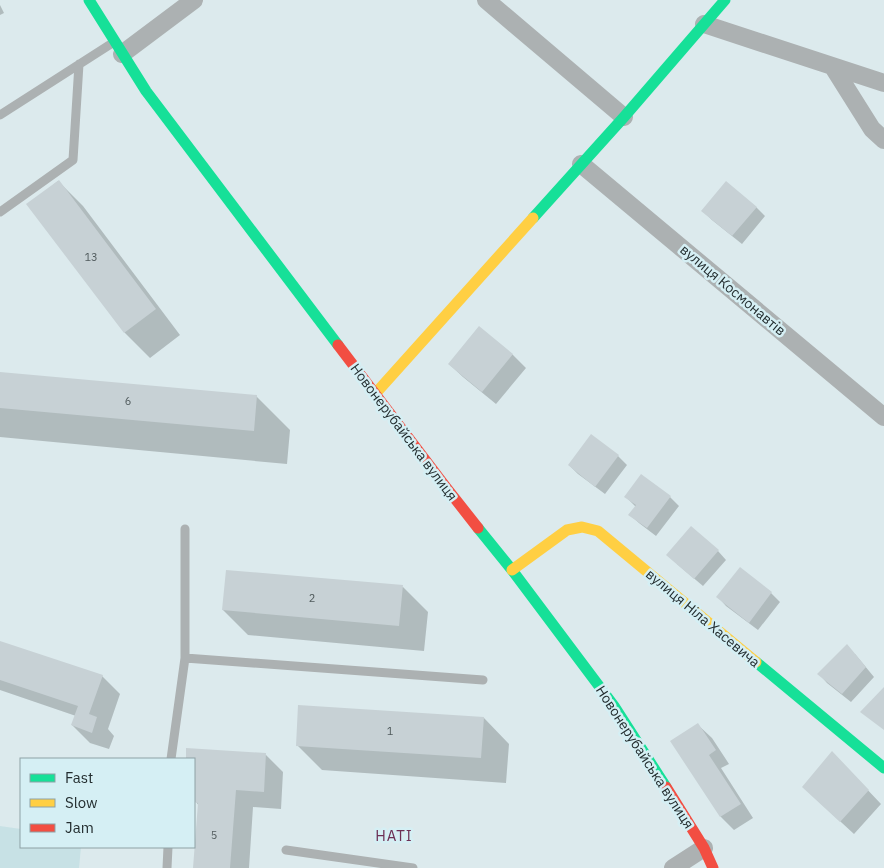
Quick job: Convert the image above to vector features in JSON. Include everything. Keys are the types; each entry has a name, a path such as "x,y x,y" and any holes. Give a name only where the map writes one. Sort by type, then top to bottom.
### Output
{"street":[{"name":"Новонерубайська вулиця","path":"89,0 146,91 614,706 704,848 713,868"},
{"path":"118,48 194,0"},
{"path":"486,0 624,117"},
{"path":"375,394 624,117 725,0"},
{"path":"704,24 884,83"},
{"path":"833,66 872,129 884,140"},
{"name":"вулиця Космонавтів","path":"581,164 884,417"},
{"name":"вулиця Ніла Хасевича","path":"512,570 566,530 582,527 598,531 884,768"},
{"path":"673,868 704,848"}],"lane":[{"path":"0,115 79,64 118,48"},
{"path":"0,212 73,160 79,64"},
{"path":"171,758 185,658 185,529"},
{"path":"185,658 483,680"},
{"path":"167,868 168,848"},
{"path":"286,850 413,868"}],"shaded area":[{"path":"0,826 20,829 20,848 81,848 79,868 0,868"}],"building":[{"path":"59,180 156,309 124,333 26,204"},
{"path":"726,181 757,207 732,236 701,211"},
{"path":"479,326 513,354 482,392 448,364"},
{"path":"0,372 257,395 254,431 0,408"},
{"path":"591,434 619,455 595,487 568,465"},
{"path":"641,474 671,496 647,528 628,515 636,505 624,497"},
{"path":"691,526 719,550 694,579 666,555"},
{"path":"740,567 772,592 749,623 716,597"},
{"path":"226,570 403,585 399,626 222,610"},
{"path":"0,641 103,675 89,714 97,717 92,733 71,725 78,706 0,680"},
{"path":"847,644 866,667 842,694 817,674"},
{"path":"884,687 884,730 860,712"},
{"path":"298,705 484,717 481,758 296,746"},
{"path":"698,723 716,750 709,755 741,804 720,817 670,741"},
{"path":"186,748 266,753 264,792 236,790 230,868 193,868 198,803 195,802 195,758 186,758"},
{"path":"832,751 869,790 840,822 802,787"}],"traffic: fast":[{"path":"89,0 146,91 338,345"},
{"path":"533,218 624,117 725,0"},
{"path":"478,528 512,570 614,706 666,787"},
{"path":"756,662 884,768"}],"traffic: slow":[{"path":"375,394 533,218"},
{"path":"512,570 567,530 582,527 598,531 756,662"}],"traffic: jam":[{"path":"338,345 478,528"},
{"path":"666,787 704,848 713,868"}],"district":[{"name":"НАТІ","path":"394,835"}]}
